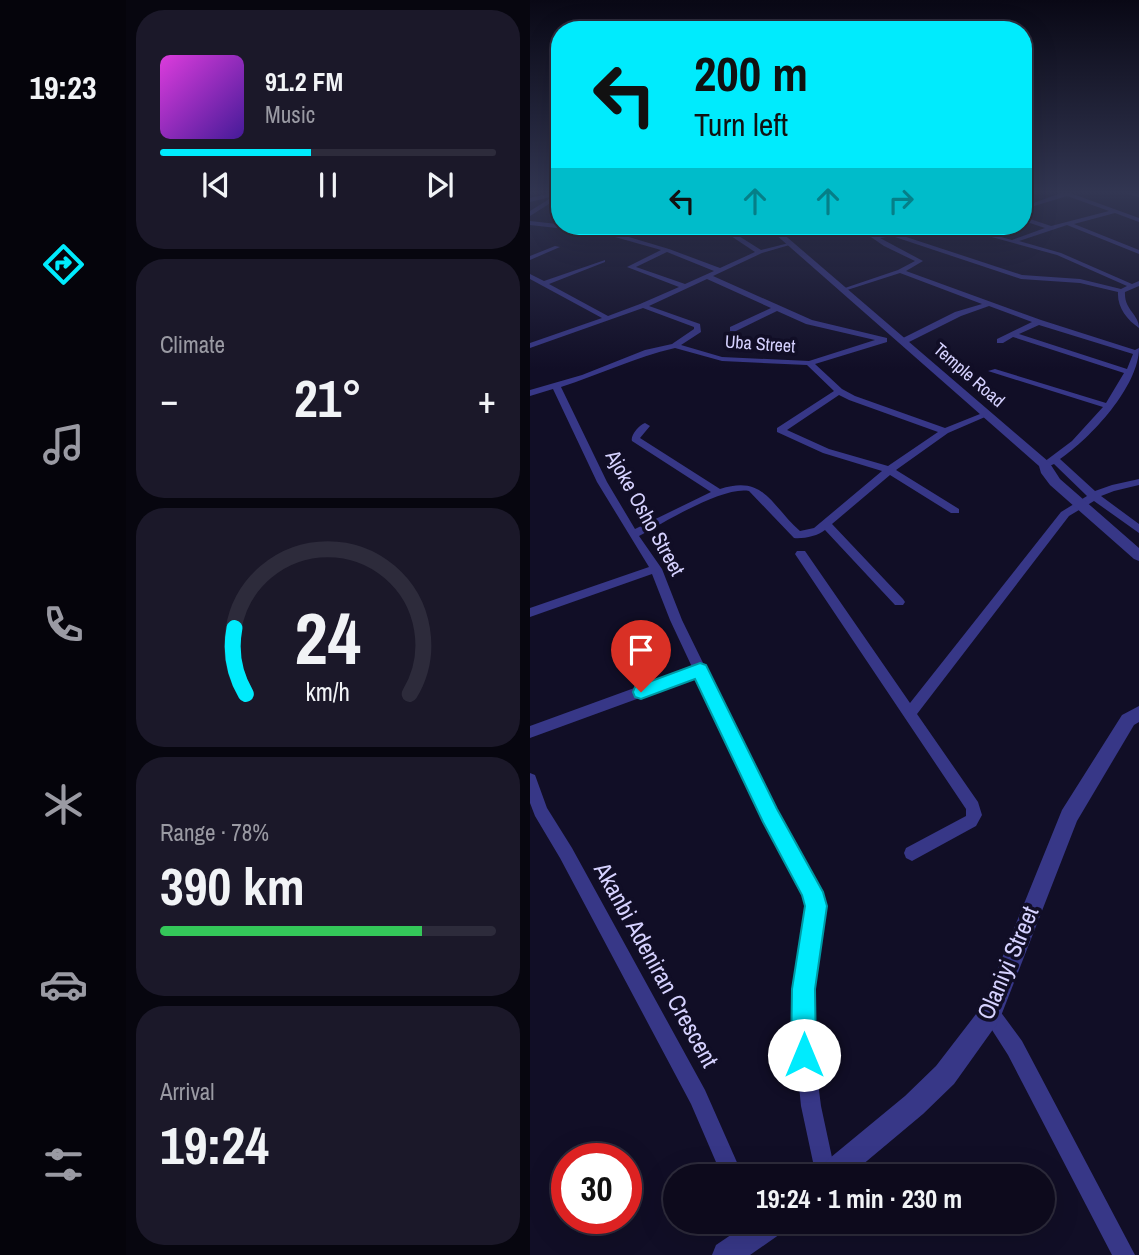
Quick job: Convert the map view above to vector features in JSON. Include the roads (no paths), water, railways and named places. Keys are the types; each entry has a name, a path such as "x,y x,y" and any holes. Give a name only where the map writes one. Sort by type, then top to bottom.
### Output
{"street":[{"path":"663,252 633,265 631,269 684,286"},
{"path":"671,252 719,270"},
{"path":"530,346 643,306 760,252"},
{"name":"Temple Road","path":"800,252 988,414 1049,462 1055,482 1139,556"},
{"path":"842,290 900,271 920,261 902,252"},
{"path":"945,252 1021,277 1080,281 1122,291"},
{"path":"1050,252 1130,285"},
{"path":"544,283 603,261"},
{"path":"900,271 1038,322 1138,351 1133,370 1108,406 1081,439 1049,462 1139,530"},
{"path":"530,276 609,319"},
{"path":"706,276 809,322 884,340"},
{"path":"1139,283 1122,291 1120,302 1139,326"},
{"name":"Uba Street","path":"675,346 722,359 809,363 884,340 901,339 988,304"},
{"path":"530,393 585,377 655,350 675,346 698,330 697,326 643,306"},
{"path":"733,329 777,308"},
{"path":"1000,341 1038,322"},
{"path":"1011,334 1133,370"},
{"path":"809,363 839,391 875,408 945,431"},
{"path":"992,371 1108,406"},
{"name":"Ajoke Osho Street","path":"556,386 602,482 638,545 656,569 676,620 770,815 814,899 814,919 804,989 804,1055 811,1108 824,1164"},
{"path":"839,391 780,430 826,451 889,470 955,511"},
{"path":"634,534 740,485 749,486 798,535 817,531 889,470 945,431 988,414"},
{"path":"645,426 634,439 719,493"},
{"path":"911,712 1065,514 1083,506 1094,496 1139,482"},
{"path":"826,524 899,602"},
{"path":"801,554 911,712 973,807 974,815 970,821 912,853"},
{"path":"530,613 656,569"},
{"path":"530,732 700,670"},
{"name":"Olaniyi Street","path":"842,1164 914,1105 945,1074 991,1013 1069,816 1128,720 1139,713"},
{"name":"Akanbi Adeniran Crescent","path":"530,780 540,811 566,853 699,1097 728,1164"},
{"path":"991,1013 1015,1048 1124,1255"},
{"path":"726,1255 752,1234"}]}
